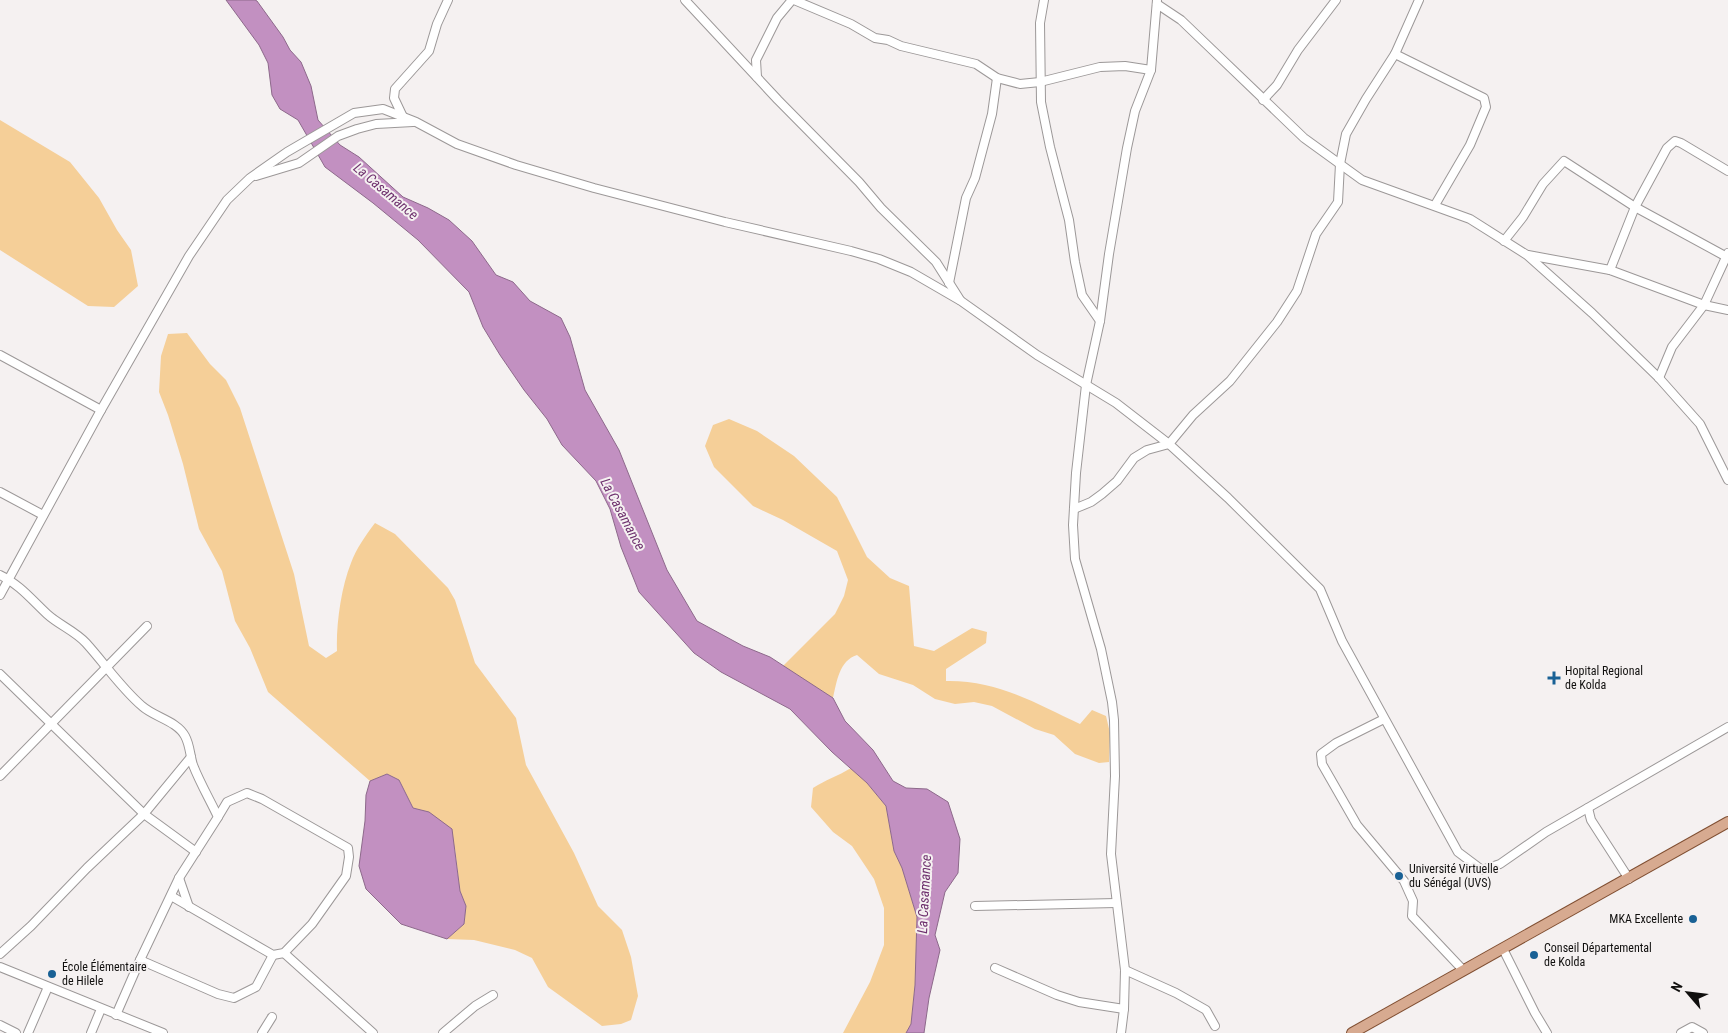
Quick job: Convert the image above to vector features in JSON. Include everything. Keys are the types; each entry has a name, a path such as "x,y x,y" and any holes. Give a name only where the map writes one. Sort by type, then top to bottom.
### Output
{"main road":[{"path":"1352,1033 1728,822"}],"street":[{"path":"404,119 394,98 395,89 429,51 437,24 448,0"},
{"path":"685,0 859,182 881,208 936,262 961,301"},
{"path":"757,77 756,60 777,18 793,0 844,21 875,38 976,64 997,78 1020,84 1040,82 1100,67 1125,66 1151,70"},
{"path":"1044,0 1040,23 1041,102 1050,147 1069,220 1074,262 1082,295 1100,321"},
{"path":"1263,100 1277,85 1298,50 1336,0"},
{"path":"1074,509 1091,502 1102,494 1117,481 1134,458 1147,450 1169,444 1193,415 1230,381 1277,322 1297,291 1316,234 1338,202 1340,164 1346,134 1395,54 1419,0"},
{"path":"1157,2 1181,20 1304,138 1362,180 1470,219 1527,255 1592,313 1659,378 1700,424 1728,480"},
{"path":"1121,1033 1125,970 1111,854 1115,776 1112,702 1101,649 1074,559 1074,509 1086,385 1100,321 1127,148 1135,111 1151,70 1157,2"},
{"path":"1395,54 1484,98 1486,107 1470,145 1435,205"},
{"path":"949,283 966,198 975,178 992,114 997,78"},
{"path":"0,595 101,410 200,238 227,200 250,178 293,149 342,120 354,113 383,109 404,119 416,122 457,144 516,165 594,188 725,222 879,259 911,272 961,301 1004,333 1116,403 1169,444 1228,498 1320,589 1342,641 1458,852 1482,870 1500,864 1546,832 1728,727"},
{"path":"250,178 299,163 338,136 356,129 404,119"},
{"path":"1610,270 1635,207 1667,148 1675,141 1728,171"},
{"path":"1504,241 1523,217 1543,184 1564,161 1635,207 1727,255 1704,305 1672,347 1659,378"},
{"path":"1527,255 1610,270 1704,305 1728,310"},
{"path":"0,355 101,410"},
{"path":"0,492 42,515"},
{"path":"0,575 27,594 48,615 71,630 86,643 105,668 142,706 153,715 175,725 185,735 193,765 218,817"},
{"path":"0,776 147,626"},
{"path":"0,674 144,814 196,852"},
{"path":"1384,719 1321,754 1322,764 1357,825 1404,881 1413,901 1412,916 1463,970"},
{"path":"0,954 31,926 87,868 144,814 191,757"},
{"path":"116,1014 179,878 227,802 247,793 262,799 348,848 349,857 346,876 312,924 284,953 274,955 171,896"},
{"path":"1588,808 1590,820 1629,879"},
{"path":"179,878 189,906"},
{"path":"975,906 1116,903"},
{"path":"1503,949 1547,1033"},
{"path":"284,953 373,1033"},
{"path":"140,960 218,994 234,998 256,987 274,955"},
{"path":"0,968 163,1033"},
{"path":"995,968 1057,995 1079,1002 1124,1009"},
{"path":"1125,970 1176,993 1206,1010 1215,1026"},
{"path":"28,1033 48,987"},
{"path":"443,1033 476,1006 493,995"},
{"path":"91,1033 101,1009"},
{"path":"262,1033 272,1017"},
{"path":"0,1025 16,1033"},
{"path":"1682,1033 1692,1027 1703,1033"}],"shaded area":[{"path":"0,120 70,162 99,198 131,250 138,286 114,307 88,306 0,250"},
{"path":"187,333 210,364 226,380 240,408 294,574 309,646 326,658 337,651 337,630 347,573 358,547 375,523 395,534 448,588 455,600 475,663 516,718 526,765 574,853 598,906 622,930 631,957 638,996 631,1020 621,1024 602,1026 548,987 532,958 515,950 474,940 447,939 464,924 466,906 460,891 455,849 429,812 413,808 399,780 387,774 370,781 268,692 250,648 235,621 222,571 199,529 183,464 159,392 161,356 168,334"},
{"path":"729,419 757,431 794,456 837,497 867,557 890,578 909,586 914,646 934,651 972,628 987,632 986,643 946,669 946,681 982,684 1015,694 1080,724 1092,710 1106,716 1110,733 1109,762 1099,763 1075,754 1054,735 1035,729 992,706 974,702 955,704 935,699 913,685 879,674 857,655 846,662 840,672 833,698 783,666 835,614 844,596 848,580 837,551 783,520 753,506 714,467 705,446 713,425"},
{"path":"851,768 867,783 886,806 894,851 902,868 917,917 915,984 911,1024 906,1033 843,1033 870,982 884,945 884,908 874,879 852,846 833,832 811,807 813,788"}],"water":[{"name":"La Casamance","path":"226,0 257,1 290,50 301,62 311,86 318,120 340,145 359,157 403,197 449,220 472,241 496,275 513,282 530,301 561,318 570,337 585,390 619,450 667,570 697,621 743,646 770,657 833,698 845,721 873,750 893,781 906,788 927,789 948,802 960,839 958,873 945,892 935,935 940,950 929,998 924,1033 906,1033 911,1024 915,985 917,917 902,868 894,851 886,806 867,783 832,752 790,709 721,672 694,653 639,592 621,547 610,509 596,481 562,445 547,419 500,355 483,327 469,292 418,240 325,167 298,120 280,109 272,95 268,63 259,45"},
{"path":"387,774 399,780 413,808 429,812 452,829 460,891 466,906 464,924 447,939 401,924 366,889 359,866 365,821 366,795 370,781"}],"place":[{"name":"Hopital Regional de Kolda","path":"1554,678"},
{"name":"Université Virtuelle du Sénégal (UVS)","path":"1399,876"},
{"name":"MKA Excellente","path":"1693,919"},
{"name":"Conseil Départemental de Kolda","path":"1534,955"},
{"name":"École Élémentaire de Hilele","path":"52,974"}]}
